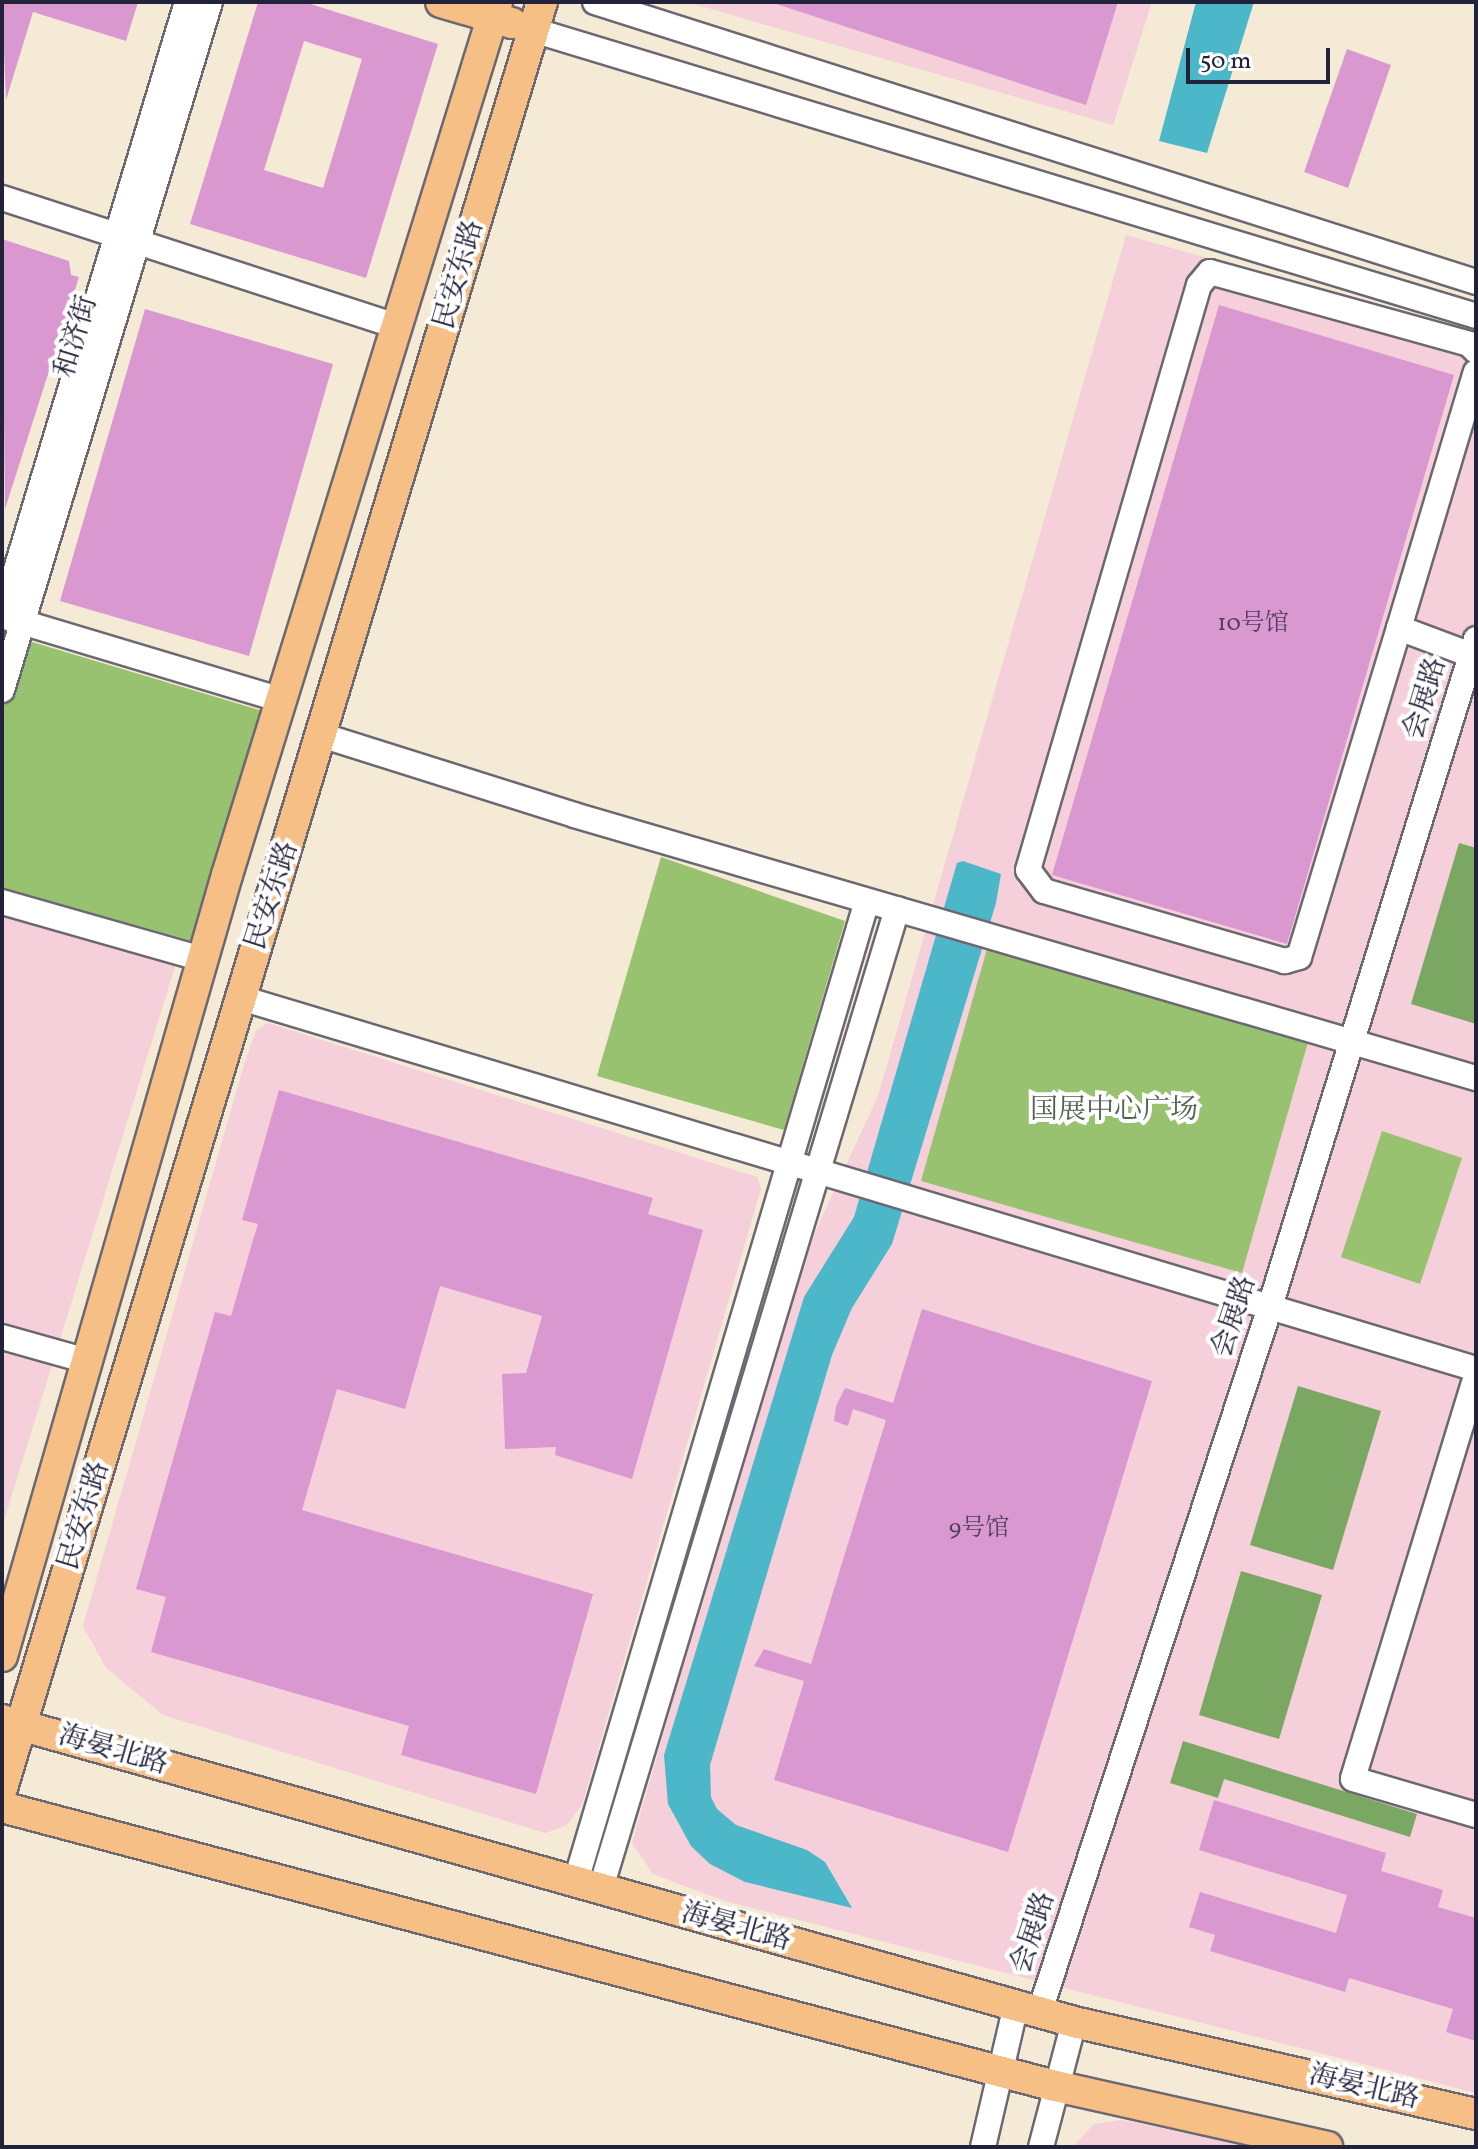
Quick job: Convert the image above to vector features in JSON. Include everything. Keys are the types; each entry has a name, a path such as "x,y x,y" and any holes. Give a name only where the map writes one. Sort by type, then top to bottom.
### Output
{"main road":[{"path":"441,2 537,16"},
{"name":"民安东路","path":"2,1656 84,1360 227,875 495,9"},
{"name":"民安东路","path":"2,1788 12,1722 324,736 537,16"},
{"name":"海晏北路","path":"12,1722 588,1888 1074,2022 1476,2114"},
{"path":"2,1807 1055,2086 1327,2147"}],"street":[{"name":"和济街","path":"127,238 187,2"},
{"name":"和济街","path":"2,690 9,618 127,238 210,2"},
{"path":"595,2 1476,282"},
{"path":"537,16 1476,316"},
{"path":"2,198 397,326"},
{"path":"1476,351 1469,344 1232,275 1210,272 1204,279 1028,870 1044,891 1285,961 1299,957 1476,372"},
{"path":"9,618 281,700"},
{"path":"1399,628 1474,647"},
{"name":"会展路","path":"983,2147 1000,2071 1028,2008 1269,1310 1474,647"},
{"path":"324,736 867,901 1476,1078"},
{"path":"588,1888 789,1166 867,901"},
{"path":"2,902 202,959"},
{"path":"588,1888 897,909"},
{"path":"241,998 789,1166 1476,1369"},
{"path":"2,1337 84,1360"},
{"path":"1476,1376 1353,1779 1476,1815"},
{"path":"1041,2147 1074,2022"}],"shaded area":[{"path":"687,2 1152,2 1113,125"},
{"path":"1126,235 1476,334 1476,2093 725,1901 653,1874 632,1843 757,1408 809,1245 878,1096"},
{"path":"2,908 178,957 2,1527"},
{"path":"268,1023 757,1177 761,1189 582,1805 566,1826 545,1833 163,1715 106,1668 83,1626 244,1065 256,1030"},
{"path":"1122,2120 1253,2147 1073,2147 1094,2124"}],"green space":[{"path":"2,633 263,711 192,941 2,888"},
{"path":"1459,843 1476,848 1476,1024 1411,1004"},
{"path":"661,857 845,921 784,1130 597,1076"},
{"name":"国展中心广场","path":"987,949 1308,1042 1242,1273 921,1181"},
{"path":"1382,1131 1462,1158 1420,1284 1341,1257"},
{"path":"1298,1386 1381,1411 1333,1570 1250,1545"},
{"path":"1241,1571 1322,1595 1279,1739 1199,1715"},
{"path":"1183,1741 1417,1814 1410,1837 1224,1779 1218,1798 1170,1783"}],"water":[{"path":"1196,2 1254,2 1207,153 1159,141"},
{"path":"963,861 1001,874 996,903 892,1244 852,1308 832,1355 710,1765 711,1797 717,1809 736,1825 807,1850 825,1862 852,1908 745,1882 710,1864 691,1846 668,1804 664,1755 804,1297 854,1217 957,863"}],"building":[{"path":"2,2 138,2 126,41 33,12 6,100"},
{"path":"258,2 304,2 438,44 366,278 190,224","holes":["304,41 362,59 323,188 264,170"]},
{"path":"770,2 1118,2 1086,105"},
{"path":"1347,49 1391,65 1348,188 1304,172"},
{"path":"2,239 69,261 71,275 79,277 5,509"},
{"path":"1219,305 1454,375 1287,944 1052,875"},
{"path":"145,309 333,364 249,656 60,601"},
{"path":"279,1090 653,1198 648,1214 703,1230 632,1479 555,1455 556,1447 505,1449 502,1374 526,1373 542,1316 440,1286 405,1409 337,1389 302,1510 593,1594 536,1794 401,1755 409,1726 151,1652 166,1597 136,1589 215,1312 231,1316 258,1224 242,1220"},
{"path":"922,1309 1152,1381 1008,1852 774,1780 804,1681 754,1666 764,1649 811,1664 886,1420 853,1409 848,1426 834,1421 836,1406 845,1388 893,1403"},
{"path":"1214,1800 1386,1853 1381,1871 1443,1890 1438,1907 1476,1918 1476,2041 1446,2032 1453,2009 1349,1978 1345,1992 1210,1951 1215,1935 1189,1927 1200,1892 1336,1933 1347,1895 1199,1850"}]}
